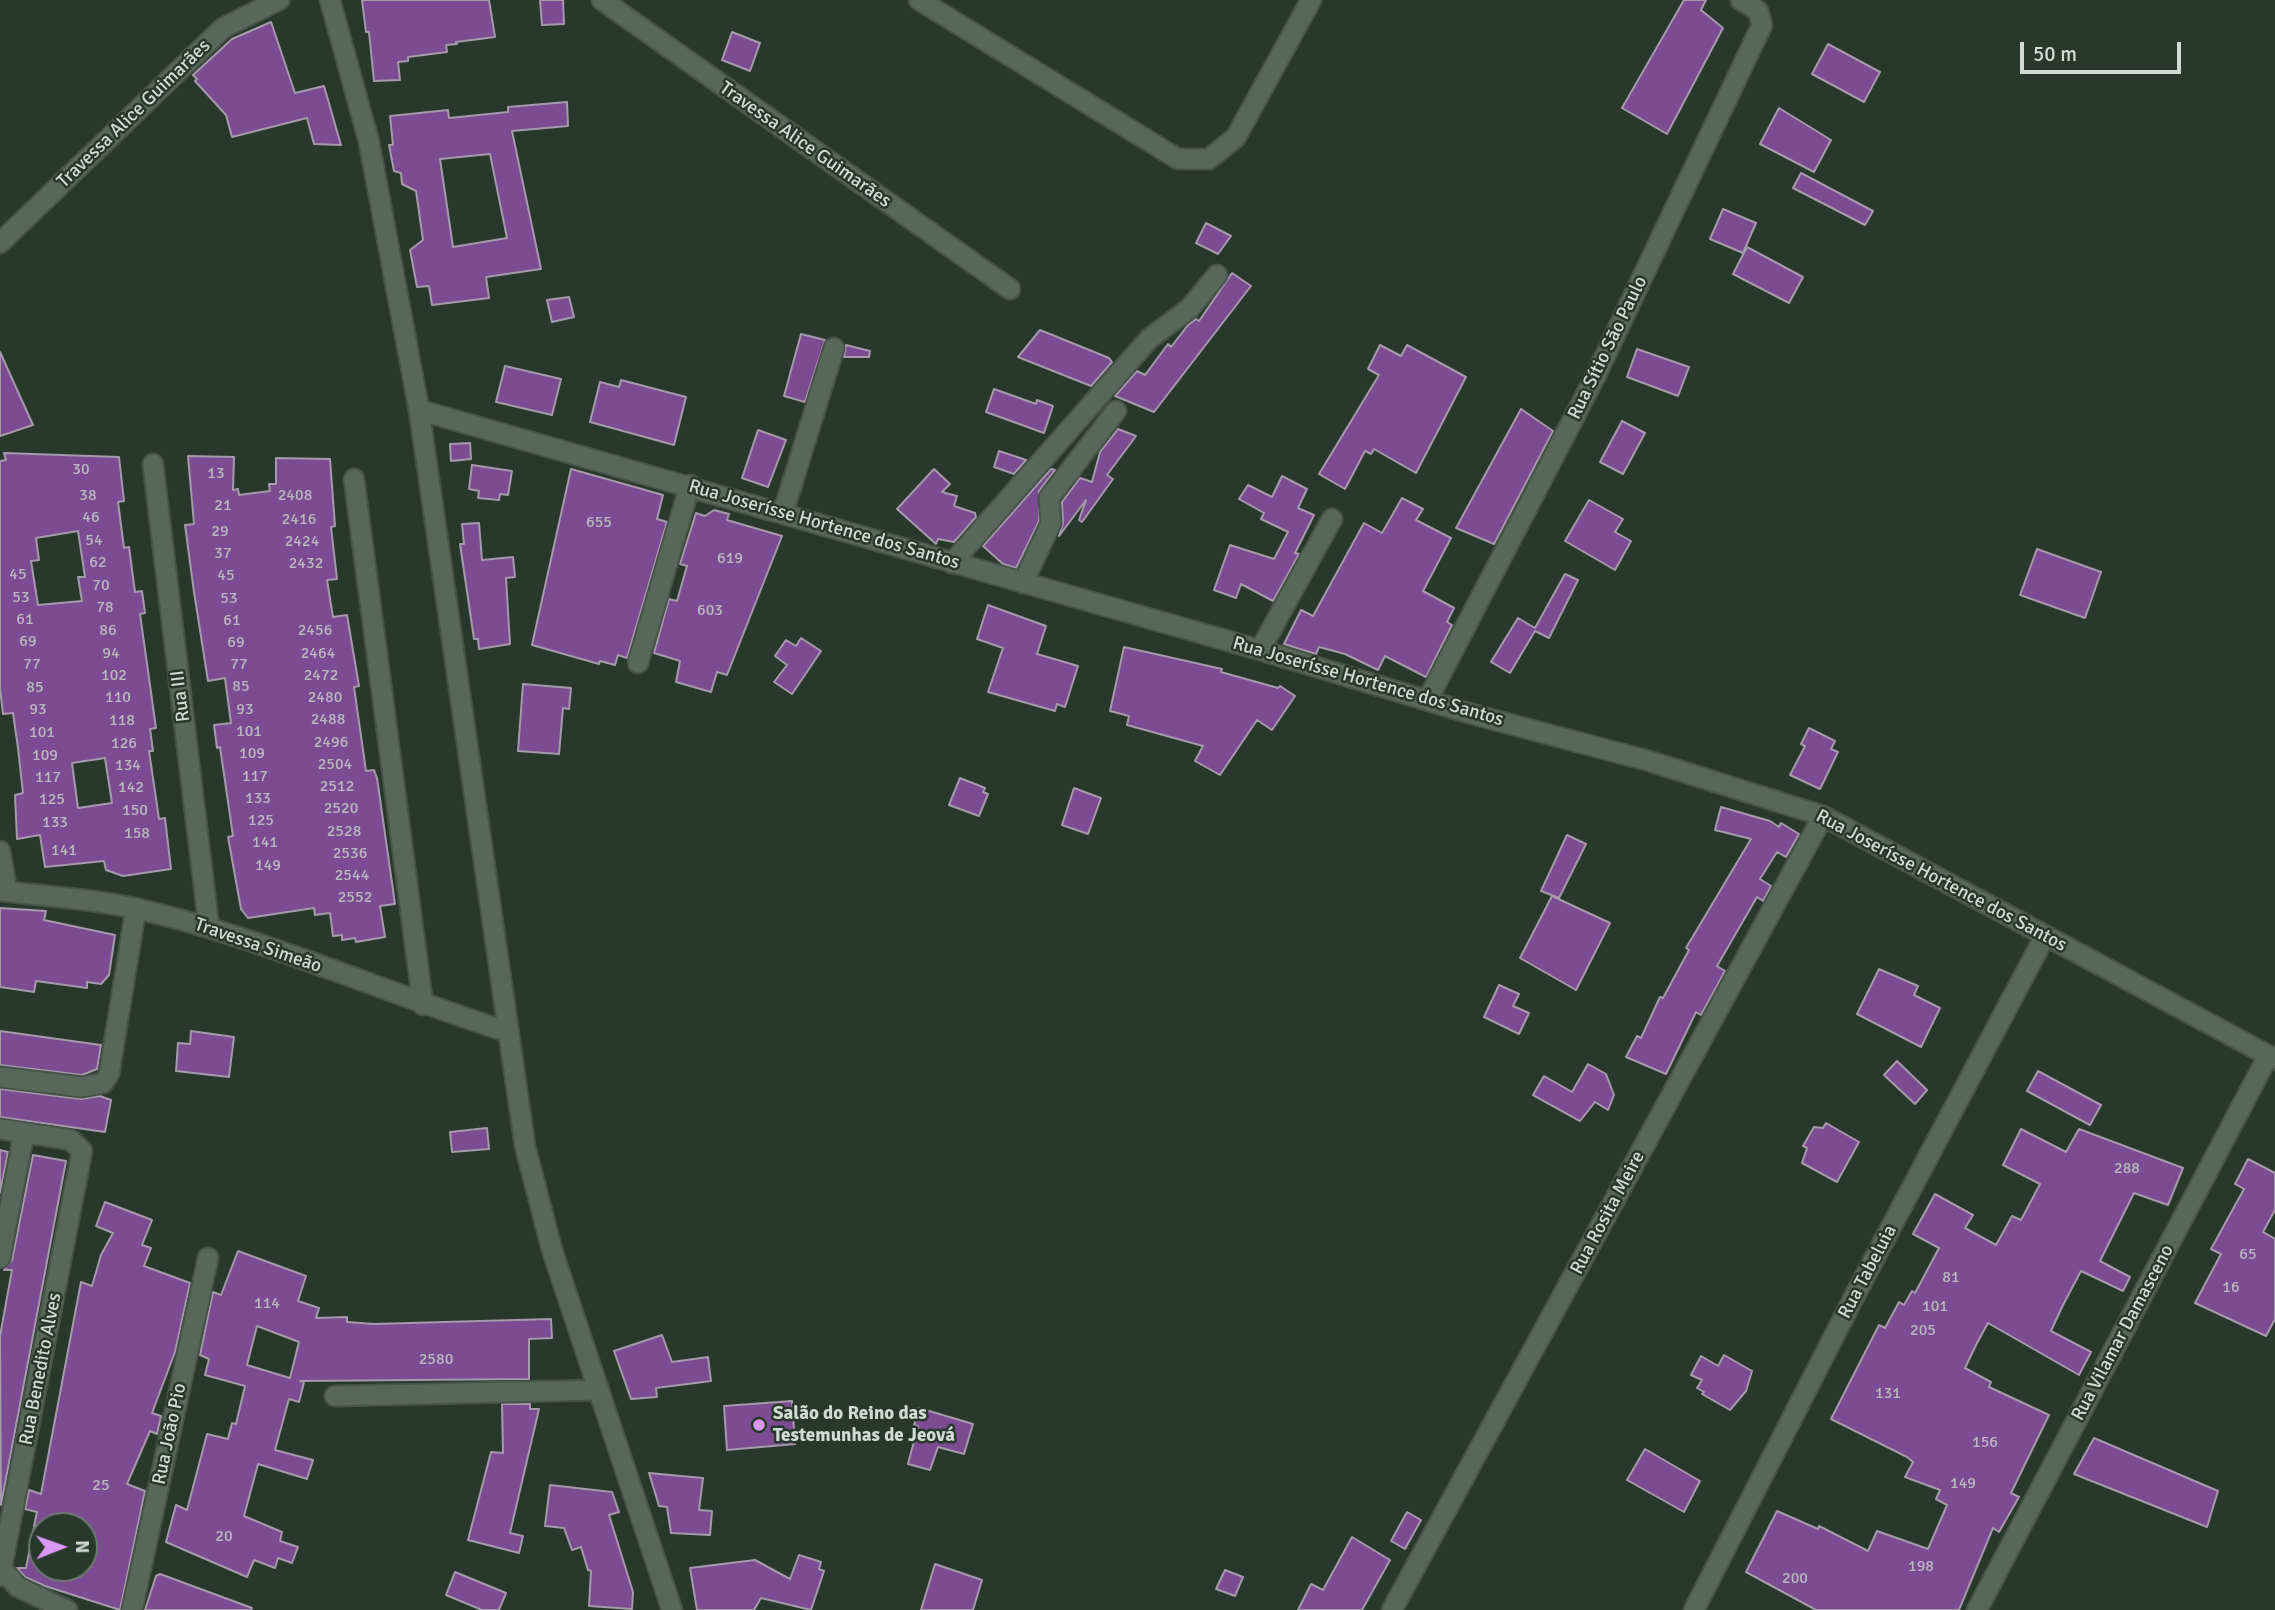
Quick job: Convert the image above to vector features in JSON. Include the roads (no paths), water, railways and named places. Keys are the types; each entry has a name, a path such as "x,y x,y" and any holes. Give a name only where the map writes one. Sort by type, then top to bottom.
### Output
{"street":[{"name":"Travessa Alice Guimarães","path":"0,243 223,29 279,0"},
{"path":"330,0 369,142 419,410 531,1177 672,1610"},
{"name":"Travessa Alice Guimarães","path":"602,0 1010,289"},
{"path":"919,0 1178,159 1194,161 1209,159 1236,137 1311,0"},
{"name":"Rua Sítio São Paulo","path":"1428,699 1595,377 1762,25 1758,11 1741,0"},
{"path":"952,562 1149,339 1190,308 1217,275"},
{"path":"783,513 834,348"},
{"name":"Rua Joserísse Hortence dos Santos","path":"419,410 690,485 1649,761 1823,816 2272,1057"},
{"path":"1023,583 1051,523 1049,498 1116,411"},
{"name":"Rua III","path":"153,464 209,928"},
{"path":"354,479 423,1005"},
{"path":"638,663 690,485"},
{"path":"1260,650 1332,519"},
{"name":"Rua Rosita Meire","path":"1399,1608 1823,816"},
{"path":"0,851 4,891"},
{"name":"Travessa Simeão","path":"4,891 135,908 209,928 423,1005 508,1032"},
{"path":"0,1077 82,1087 103,1083 109,1074 135,908"},
{"name":"Rua Tabeluia","path":"1694,1610 1847,1311 2045,936"},
{"name":"Rua Vilamar Damasceno","path":"1978,1610 2272,1057"},
{"path":"0,1129 24,1133 0,1258"},
{"name":"Rua Benedito Alves","path":"1,1570 82,1162 82,1150 76,1142 24,1133"},
{"name":"Rua João Pio","path":"132,1610 208,1258"},
{"path":"335,1396 599,1390"},
{"path":"1,1570 9,1588 63,1609"}],"place":[{"name":"Salão do Reino das Testemunhas de Jeová","path":"759,1425"}]}
